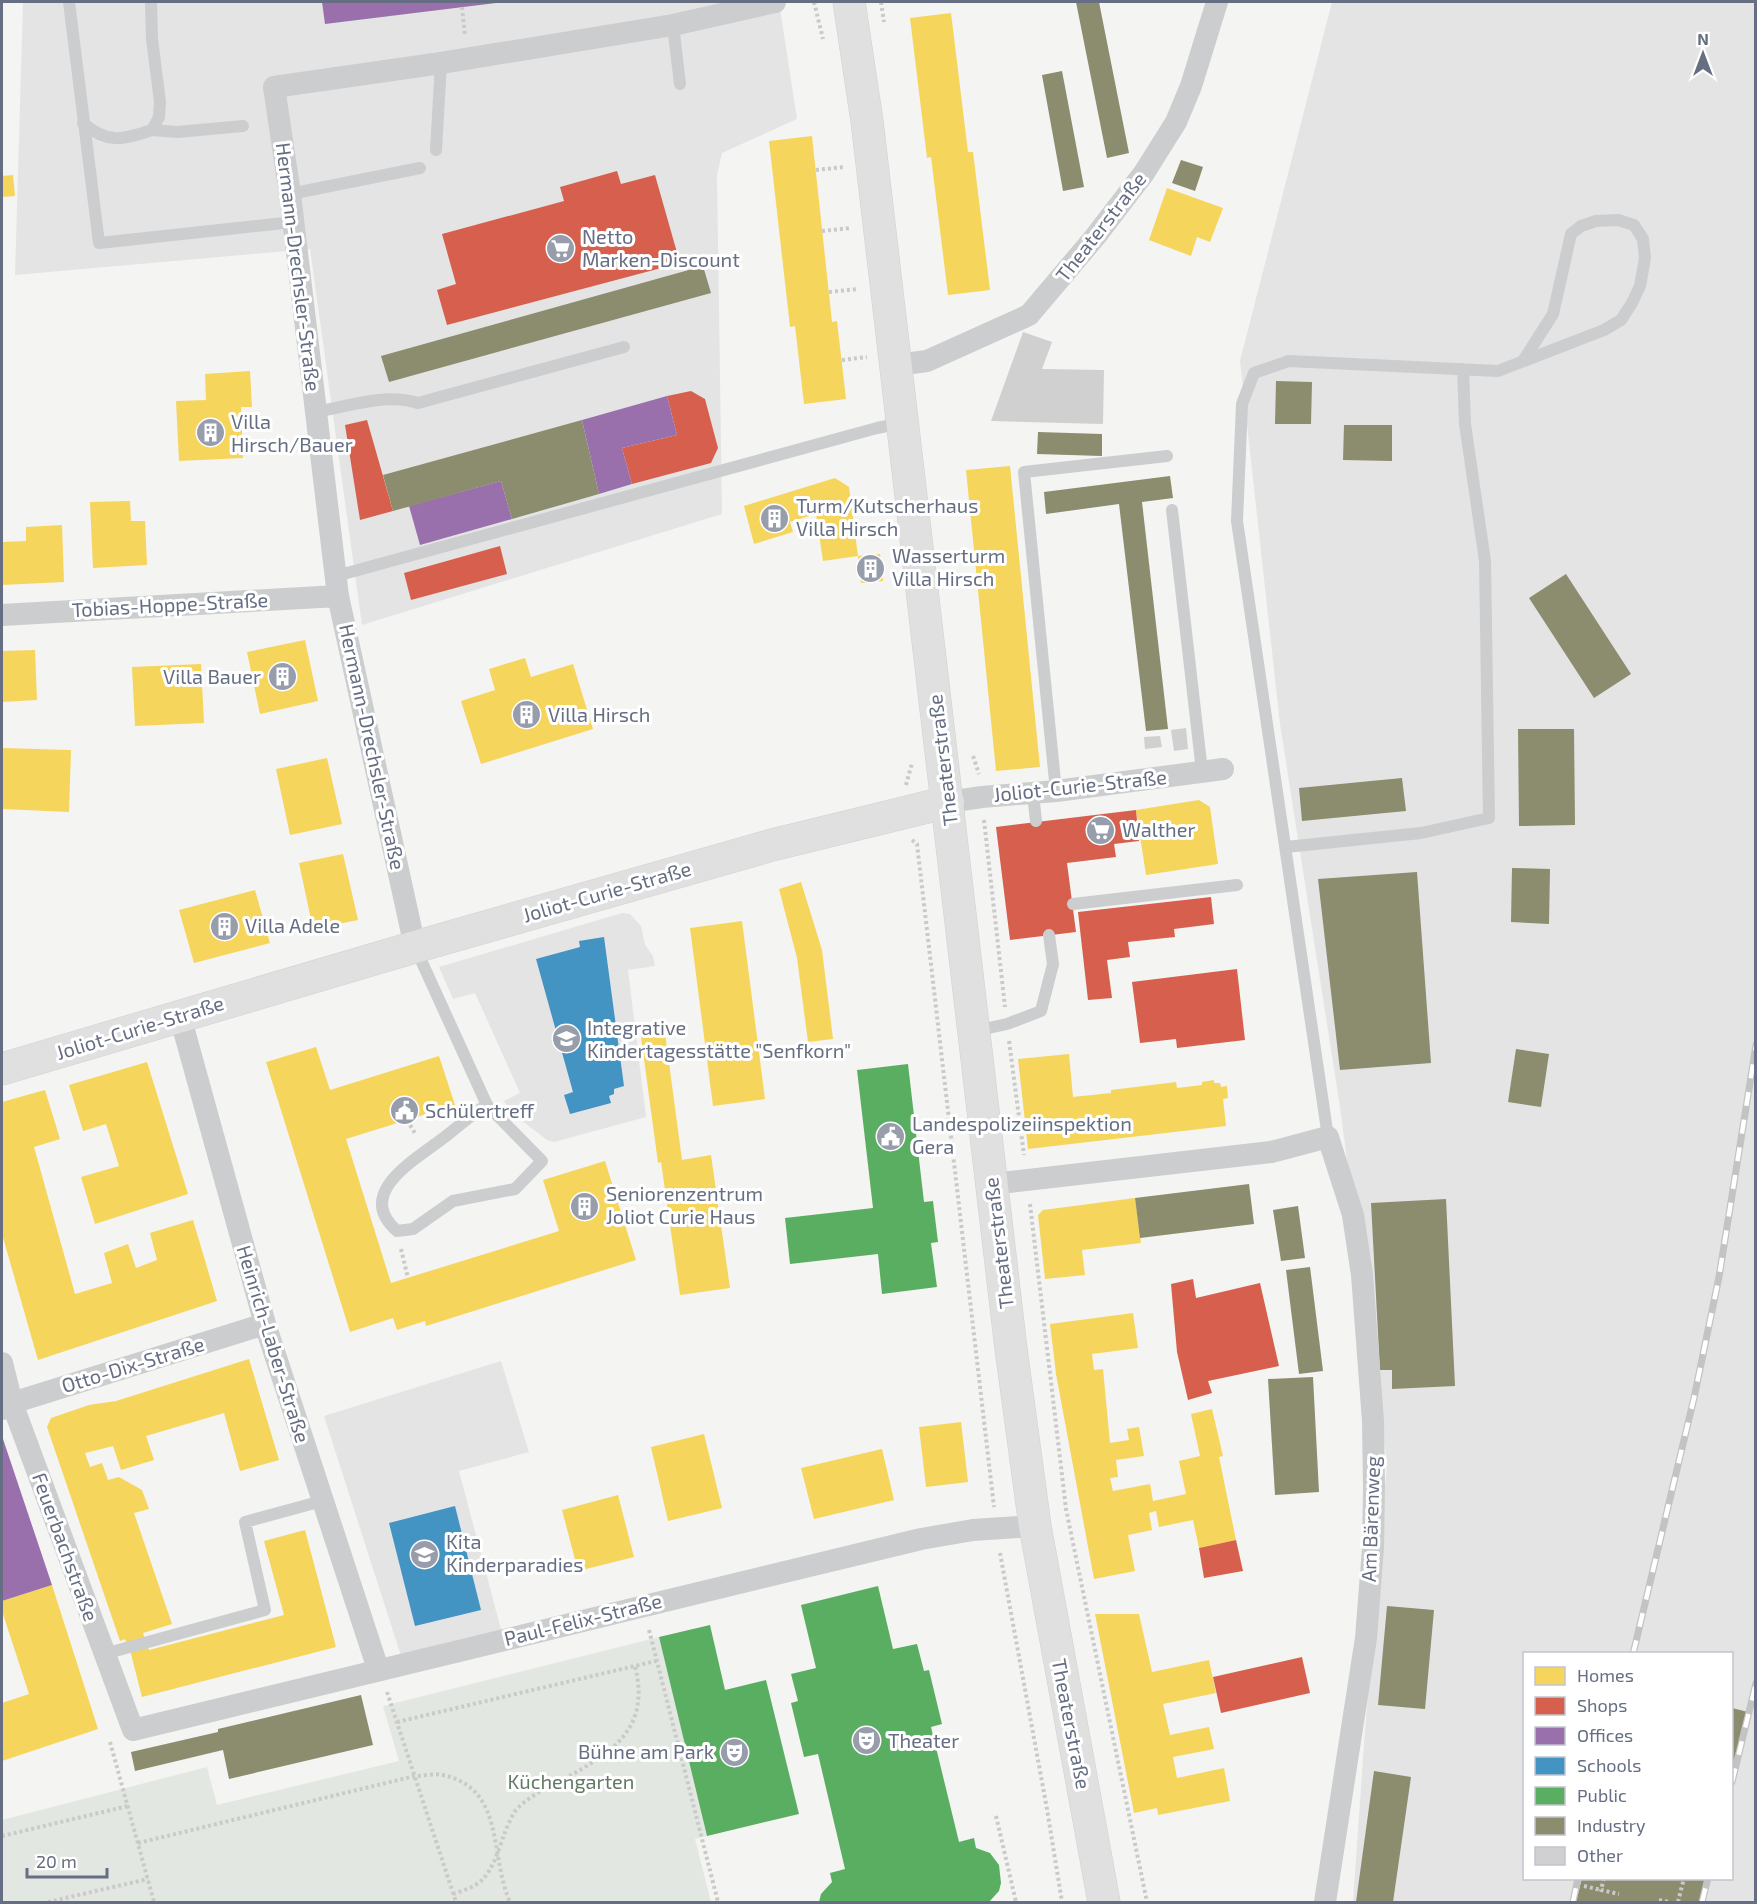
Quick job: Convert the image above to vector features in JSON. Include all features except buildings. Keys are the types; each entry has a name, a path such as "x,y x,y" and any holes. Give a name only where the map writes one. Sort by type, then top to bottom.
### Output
{"main road":[{"name":"Theaterstraße","path":"849,2 867,121 897,365 1011,1349 1035,1526 1104,1902"},
{"name":"Joliot-Curie-Straße","path":"2,1069 772,845 948,802"}],"street":[{"name":"Hermann-Drechsler-Straße","path":"415,947 337,586 290,194 274,87 441,63 673,25 775,2"},
{"name":"Theaterstraße","path":"897,365 927,361 1029,315 1095,237 1144,173 1176,122 1191,86 1217,2"},
{"name":"Tobias-Hoppe-Straße","path":"2,615 337,586"},
{"name":"Joliot-Curie-Straße","path":"948,802 1033,794 1213,770"},
{"name":"Heinrich-Laber-Straße","path":"180,1016 265,1324 378,1669"},
{"path":"992,1184 1271,1152 1328,1137"},
{"name":"Am Bärenweg","path":"1325,1902 1366,1638 1374,1487 1373,1421 1362,1275 1353,1215 1328,1137"},
{"name":"Otto-Dix-Straße","path":"7,1406 265,1324"},
{"name":"Feuerbachstraße","path":"2,1363 7,1406 134,1730"},
{"name":"Paul-Felix-Straße","path":"134,1730 938,1535 1035,1526"}],"lane":[{"path":"69,2 82,123 99,243 293,222"},
{"path":"151,2 152,39 159,102 159,117 152,130"},
{"path":"673,25 680,84"},
{"path":"436,150 441,63"},
{"path":"82,123 95,134 116,139 132,137 152,130 177,132 243,126"},
{"path":"290,194 420,168"},
{"path":"1328,1137 1237,522 1242,404 1254,373 1289,361 1498,371 1604,330 1621,320 1640,286 1646,258 1643,239 1634,225 1618,220 1596,221 1581,226 1571,234 1553,314 1523,361"},
{"path":"316,412 387,399 403,399 418,403 624,347"},
{"path":"1286,847 1421,832 1489,818 1485,561 1465,424 1463,369"},
{"path":"337,586 877,428 903,423"},
{"path":"1056,791 1024,472 1167,456"},
{"path":"1172,510 1213,770"},
{"path":"1033,794 1036,821"},
{"path":"1073,904 1237,885"},
{"path":"974,1031 1007,1024 1041,1011 1053,964 1049,935"},
{"path":"415,947 487,1105 542,1161 515,1189 453,1201 412,1229 397,1231 387,1222 382,1202 385,1189 396,1173 444,1138 468,1116 487,1105"},
{"path":"104,1654 265,1610 245,1522 322,1501"}],"path":[{"path":"814,2 825,48"},
{"path":"881,2 884,24"},
{"path":"816,170 844,167 846,177"},
{"path":"851,218 853,238"},
{"path":"822,231 852,228"},
{"path":"858,279 861,300"},
{"path":"829,292 859,289"},
{"path":"842,360 868,357 866,345"},
{"path":"972,754 980,778 1065,1509 1147,1902"},
{"path":"913,760 906,782 911,839 917,844 996,1528 1062,1902"},
{"path":"397,1231 408,1278"},
{"path":"644,1605 718,1902"},
{"path":"397,1722 657,1661"},
{"path":"453,1894 482,1880 498,1852 515,1812 532,1796 577,1772 615,1746 624,1736 637,1715 640,1685 635,1666"},
{"path":"378,1669 456,1902"},
{"path":"134,1730 110,1742 154,1902"},
{"path":"138,1843 415,1776 442,1774 470,1786 486,1804 510,1902"},
{"path":"2,1836 128,1806"},
{"path":"996,1816 1016,1902"},
{"path":"48,1902 148,1879"},
{"path":"1601,1890 1604,1880"},
{"path":"1678,1902 1684,1880"},
{"path":"1584,1886 1618,1894"},
{"path":"1659,1900 1669,1902"}],"shaded area":[{"path":"23,2 779,2 797,119 722,153 717,175 722,514 362,625 310,249 15,275"},
{"path":"1332,2 1755,2 1755,1902 1353,1902 1387,1463 1340,1107 1280,724 1240,361"},
{"name":"Integrative Kindertagesstätte \"Senfkorn\"","path":"622,913 630,914 641,926 645,945 653,956 655,966 628,970 646,1117 554,1142 547,1140 513,1114 504,1101 520,1093 475,993 453,999 439,967"},
{"name":"Kita Kinderparadies","path":"501,1361 529,1452 459,1471 503,1637 402,1659 324,1416"}],"green space":[{"name":"Küchengarten","path":"659,1637 707,1836 695,1839 711,1902 2,1902 2,1820 207,1767 217,1805 399,1761 383,1706"}],"railway":[{"path":"1633,1652 1694,1398 1719,1277 1756,1045"},
{"path":"1733,1778 1756,1683"},
{"path":"1573,1902 1578,1880"},
{"path":"1702,1902 1708,1880"}],"place":[{"name":"Netto Marken-Discount","path":"561,248"},
{"name":"Villa Hirsch/Bauer","path":"210,433"},
{"name":"Turm/Kutscherhaus Villa Hirsch","path":"775,518"},
{"name":"Wasserturm Villa Hirsch","path":"871,568"},
{"name":"Villa Bauer","path":"282,677"},
{"name":"Villa Hirsch","path":"527,715"},
{"name":"Walther","path":"1101,830"},
{"name":"Villa Adele","path":"224,926"},
{"name":"Integrative Kindertagesstätte \"Senfkorn\"","path":"566,1039"},
{"name":"Schülertreff","path":"404,1111"},
{"name":"Landespolizeiinspektion Gera","path":"891,1136"},
{"name":"Seniorenzentrum Joliot Curie Haus","path":"585,1206"},
{"name":"Kita Kinderparadies","path":"425,1554"},
{"name":"Theater","path":"867,1741"},
{"name":"Bühne am Park","path":"735,1752"}]}
